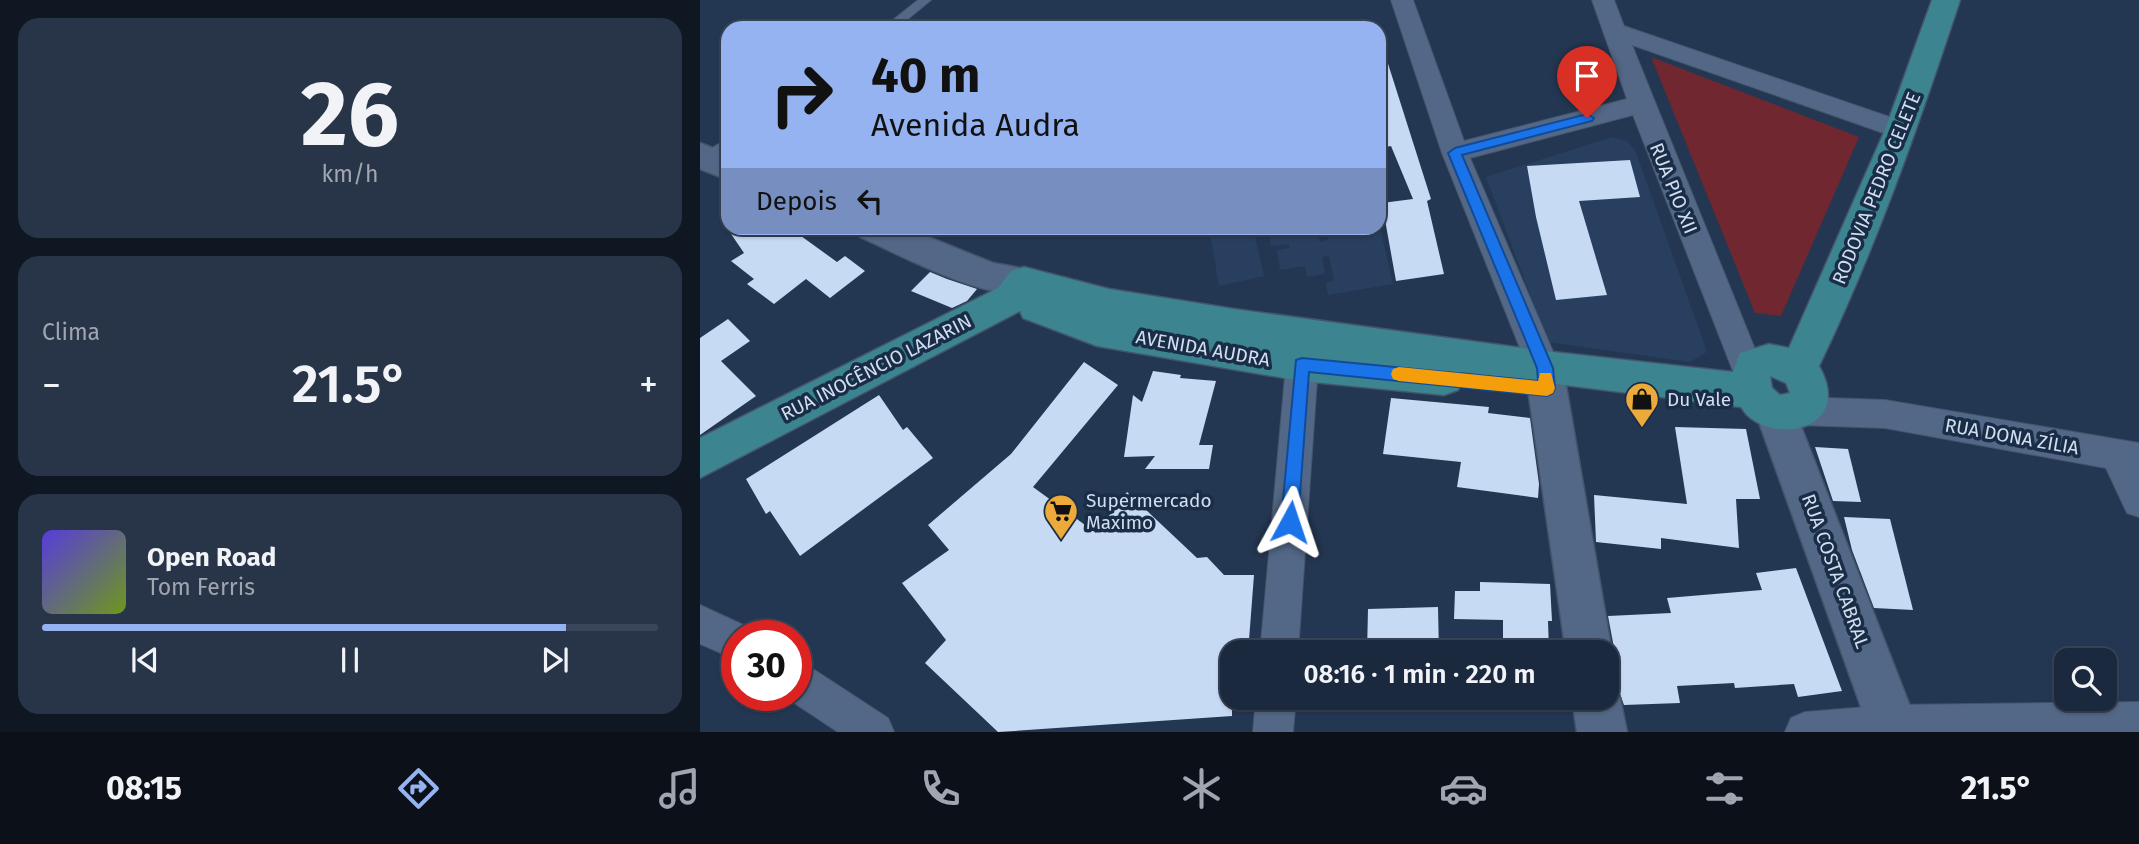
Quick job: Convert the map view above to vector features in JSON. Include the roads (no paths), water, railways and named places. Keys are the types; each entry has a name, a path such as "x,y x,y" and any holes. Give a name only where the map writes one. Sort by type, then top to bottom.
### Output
{"main road":[{"name":"RODOVIA PEDRO CELETE","path":"1778,393 1821,323 1901,130 1947,1"},
{"name":"AVENIDA AUDRA","path":"1008,285 1546,378"},
{"name":"AVENIDA AUDRA","path":"1008,285 1097,330 1302,365 1778,393"},
{"name":"RUA INOCÊNCIO LAZARIN","path":"707,458 1008,285"}],"street":[{"path":"1402,0 1455,153 1546,378 1587,640"},
{"name":"RUA PIO XII","path":"1603,0 1641,104 1778,393"},
{"path":"1614,31 1901,130"},
{"path":"1455,153 1641,104"},
{"name":"AVENIDA AUDRA","path":"889,235 1008,285"},
{"path":"1280,640 1302,365"},
{"name":"RUA DONA ZÍLIA","path":"1778,393 2128,456"},
{"name":"RUA COSTA CABRAL","path":"1778,393 1894,729"},
{"path":"2128,456 2139,501"},
{"path":"700,624 721,634"},
{"path":"812,691 874,732"},
{"path":"1273,732 1275,710"},
{"path":"1598,710 1602,732"},
{"path":"1805,732 2139,722"}],"lane":[{"path":"898,21 925,0"}],"place":[{"name":"Du Vale","path":"1642,429"},
{"name":"Supermercado Maximo","path":"1061,541"}]}
